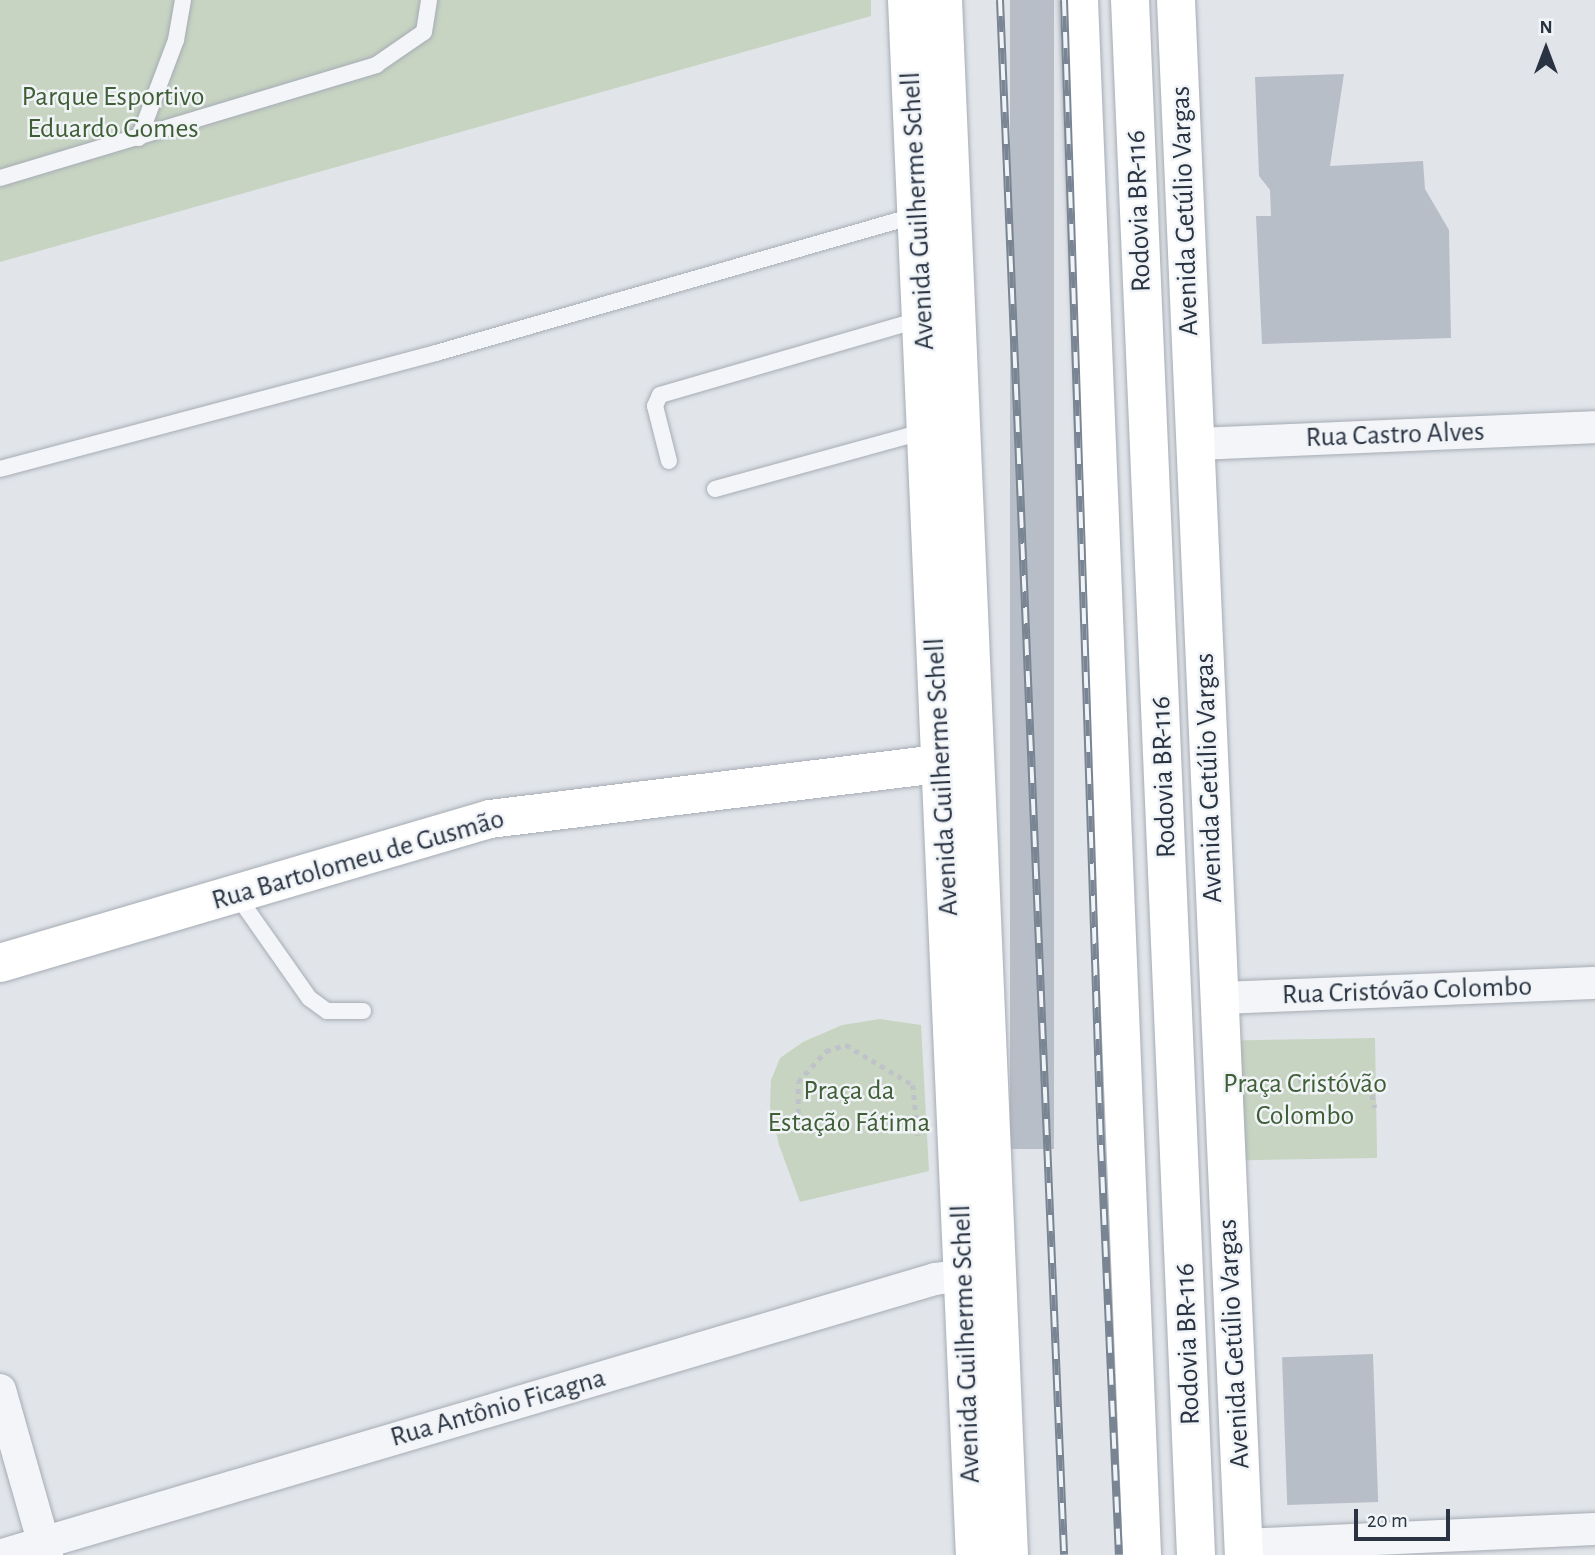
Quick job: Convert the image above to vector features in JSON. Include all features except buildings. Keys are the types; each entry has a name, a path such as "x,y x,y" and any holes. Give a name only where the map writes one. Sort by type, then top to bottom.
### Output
{"main road":[{"name":"Avenida Guilherme Schell","path":"907,0 936,211 924,318 928,430 957,762"},
{"name":"Avenida Guilherme Schell","path":"943,0 936,211 957,762 980,1273 1009,1555"},
{"name":"Rodovia BR-116","path":"1079,0 1142,1555"},
{"name":"Rodovia BR-116","path":"1130,0 1196,1555"},
{"name":"Avenida Getúlio Vargas","path":"1177,0 1243,1550"},
{"name":"Rua Bartolomeu de Gusmão","path":"0,963 491,819 957,762"},
{"name":"Avenida Guilherme Schell","path":"975,1555 980,1273"}],"street":[{"name":"Rua Castro Alves","path":"1195,444 1595,427"},
{"name":"Rua Cristóvão Colombo","path":"1219,998 1595,983"},
{"name":"Rua Antônio Ficagna","path":"2,1555 46,1549 935,1279 980,1273"},
{"path":"0,1390 46,1549"},
{"path":"1243,1550 1595,1529"}],"lane":[{"path":"139,138 176,40 183,0"},
{"path":"0,178 376,65 424,32 429,0"},
{"path":"0,469 436,353 936,211"},
{"path":"669,461 655,406 660,394 924,318"},
{"path":"715,489 928,430"},
{"path":"236,894 309,998 327,1011 363,1011"}],"path":[{"path":"797,1124 799,1082 826,1051 846,1045 912,1085 919,1140"},
{"path":"1222,1083 1346,1079 1372,1096 1375,1108"}],"green space":[{"name":"Parque Esportivo Eduardo Gomes","path":"0,0 871,0 871,16 0,262"},
{"name":"Praça da Estação Fátima","path":"880,1019 921,1025 929,1171 800,1202 779,1145 770,1107 771,1080 780,1058 803,1042 842,1025"},
{"name":"Praça Cristóvão Colombo","path":"1375,1038 1377,1158 1234,1160 1232,1040"}],"railway":[{"path":"1000,0 1064,1555"},
{"path":"1064,0 1101,1145 1119,1555"}]}
